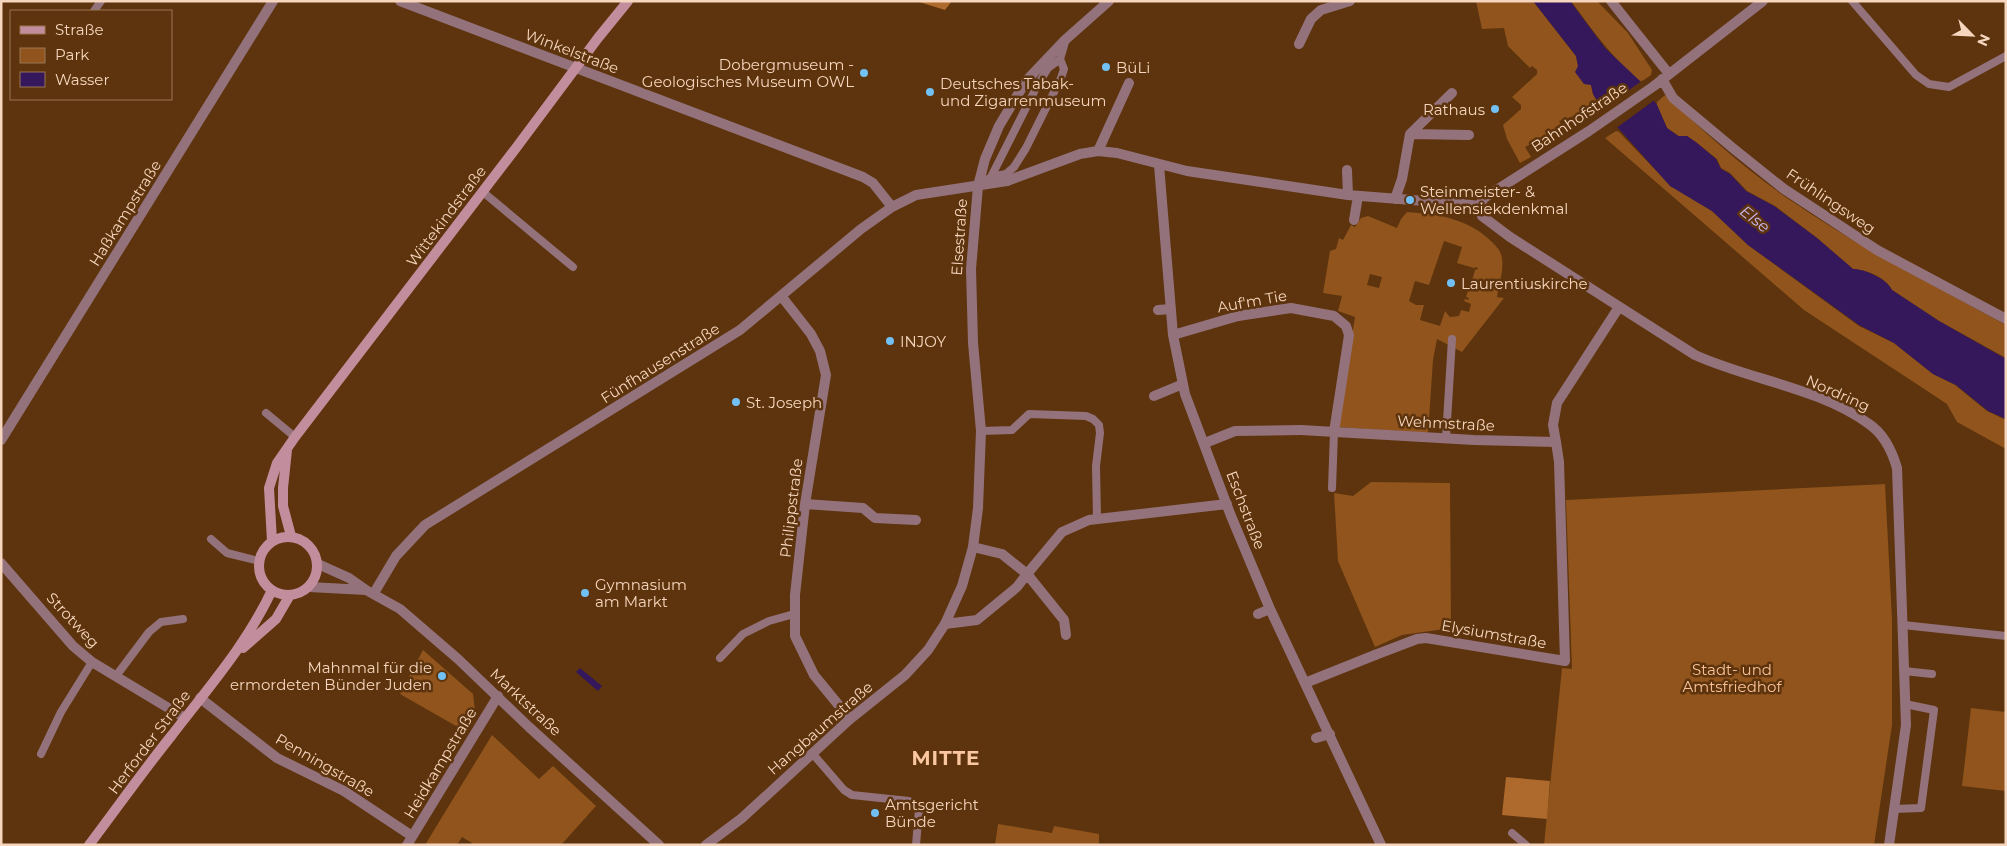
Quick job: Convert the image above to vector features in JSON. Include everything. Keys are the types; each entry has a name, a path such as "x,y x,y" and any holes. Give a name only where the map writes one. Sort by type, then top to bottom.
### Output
{"main road":[{"name":"Wittekindstraße","path":"272,541 269,488 277,463 598,38 628,1"},
{"name":"Wittekindstraße","path":"288,449 282,488 283,506 291,536"},
{"path":"291,536 304,540 314,550 318,564 316,576 309,587 300,593 280,594 272,590 262,578 259,561 263,550 272,541 281,537 291,536"},
{"name":"Herforder Straße","path":"89,845 233,657 262,612 272,590"},
{"name":"Herforder Straße","path":"233,657 276,620 290,595"}],"street":[{"name":"Haßkampstraße","path":"1,440 273,1"},
{"name":"Winkelstraße","path":"400,1 863,177 872,183 892,207"},
{"name":"Elsestraße","path":"976,522 981,431 971,309 971,269 978,186 996,134 1016,96 1041,64 1109,1"},
{"path":"1299,44 1311,20 1321,10 1350,1"},
{"name":"Frühlingsweg","path":"1611,1 1673,98 1784,189 1877,250 2006,319"},
{"name":"Bahnhofstraße","path":"1479,206 1484,198 1662,80 1763,1"},
{"path":"1129,83 1098,151 1117,153 1187,171 1353,195 1479,206"},
{"path":"1395,199 1402,179 1410,134 1452,93"},
{"path":"1410,134 1469,135"},
{"name":"Fünfhausenstraße","path":"370,592 396,556 425,525 749,324 861,229 892,207 916,195 950,188 1007,181 1080,154 1098,151"},
{"name":"Eschstraße","path":"1159,165 1173,335 1183,384 1227,504 1270,608 1380,845"},
{"path":"1346,170 1353,195 1354,220"},
{"name":"Nordring","path":"1479,206 1482,216 1503,232 1695,355 1713,363 1817,398 1850,412 1871,424 1884,439 1893,454 1897,468 1906,725 1889,845"},
{"name":"Philippstraße","path":"782,297 810,334 820,351 826,376 805,504 794,614 795,636 814,675 850,719"},
{"path":"1556,442 1553,425 1558,403 1619,307"},
{"name":"Auf'm Tie","path":"1173,335 1238,316 1291,308 1334,316 1346,326 1349,335 1334,432"},
{"path":"1158,310 1171,309"},
{"path":"1154,396 1183,384"},
{"name":"Wehmstraße","path":"1205,443 1236,431 1301,430 1556,442"},
{"name":"Elysiumstraße","path":"1305,683 1417,639 1426,638 1565,661 1559,462 1556,442"},
{"path":"805,504 863,508 876,518 916,520"},
{"path":"945,624 978,620 1017,588 1062,532 1089,520 1227,504"},
{"name":"Hangbaumstraße","path":"706,845 742,818 850,719 905,675 928,650 945,624 962,586 973,547 976,522"},
{"path":"973,547 1002,554 1028,574 1064,620 1066,635"},
{"name":"Strotweg","path":"1,563 73,646 92,662 185,718"},
{"name":"Marktstraße","path":"318,564 349,578 400,609 498,696 529,728 659,845"},
{"name":"Marktstraße","path":"309,587 370,592"},
{"path":"1258,614 1270,608"},
{"name":"Heidkampstraße","path":"410,841 498,696"},
{"name":"Penningstraße","path":"200,698 277,758 344,791 410,841"},
{"path":"1316,738 1330,734"}],"lane":[{"path":"1852,1 1916,75 1929,84 1949,88 2006,56"},
{"path":"978,186 991,177 1006,174 1014,167 1026,148 1061,78 1064,69 1060,59 1065,40"},
{"path":"991,177 1037,86 1048,68 1060,59"},
{"path":"483,192 573,267"},
{"path":"1446,438 1452,339"},
{"path":"266,413 295,437"},
{"path":"981,431 1012,430 1029,414 1086,416 1093,419 1098,424 1100,433 1096,466 1097,519"},
{"path":"1332,488 1334,432"},
{"path":"210,539 227,553 259,561"},
{"path":"720,658 743,634 769,621 794,614"},
{"path":"116,676 149,632 161,622 182,619"},
{"path":"1903,626 2006,636"},
{"path":"41,754 61,712 92,662"},
{"path":"1904,671 1932,674"},
{"path":"1894,808 1921,808 1934,710 1905,704"},
{"path":"812,753 844,790 852,795 915,804 919,809 916,845"},
{"path":"1512,833 1526,845"}],"green space":[{"path":"1476,1 1533,1 1576,56 1578,66 1591,85 1593,94 1602,110 1591,118 1582,113 1559,121 1563,127 1525,147 1531,157 1520,163 1507,139 1503,125 1521,109 1521,105 1512,97 1537,74 1537,70 1532,66 1530,68 1508,46 1504,28 1482,29"},
{"path":"1571,1 1597,1 1628,33 1652,70 1651,75 1641,82 1631,73 1603,44"},
{"path":"1665,95 1742,164 1790,200 1869,250 2006,325 2006,358 1939,321 1892,290 1881,278 1869,272 1853,269 1775,206 1747,191 1730,173 1721,168 1717,159 1697,143 1687,136 1679,136 1667,128 1657,105 1657,102"},
{"path":"1616,131 1671,186 1712,211 1748,245 1859,326 1894,343 1933,374 1955,385 1987,411 2006,420 2006,449 1957,422 1947,404 1804,310 1605,138"},
{"path":"1407,212 1442,216 1463,223 1483,234 1500,251 1502,272 1497,297 1504,298 1462,352 1437,339 1433,360 1428,434 1340,427 1338,421 1355,317 1338,311 1342,296 1323,293 1330,251 1336,249 1339,238 1343,240 1351,225 1355,227 1361,218 1368,216 1397,228","holes":["1444,241 1462,247 1457,263 1474,268 1477,267 1478,269 1475,270 1471,284 1473,287 1469,287 1466,297 1469,298 1464,301 1471,304 1469,312 1461,310 1459,316 1450,317 1445,311 1440,326 1420,320 1424,305 1416,305 1409,301 1415,281 1429,285","1370,274 1382,277 1379,288 1367,285"]},
{"path":"1371,482 1450,483 1451,628 1402,635 1375,647 1338,561 1334,493 1353,496"},
{"name":"Stadt- und Amtsfriedhof","path":"1885,484 1892,619 1892,725 1874,845 1544,845 1562,668 1572,669 1566,500"},
{"path":"423,650 473,694 475,711 463,730 400,694"},
{"path":"1971,708 2006,712 2006,791 1962,786"},
{"path":"492,735 539,779 553,766 596,806 561,845 471,845 472,843 462,837 457,845 425,845"},
{"path":"998,824 1052,833 1054,826 1099,834 1099,845 995,845"}],"shaded area":[{"path":"916,1 952,1 945,10"},
{"path":"1506,777 1550,781 1547,819 1502,815"}],"water":[{"name":"Else","path":"1533,1 1570,1 1605,48 1641,82 1657,105 1667,128 1678,136 1687,136 1697,143 1716,159 1721,169 1730,174 1746,191 1774,206 1817,238 1853,269 1858,269 1881,279 1892,290 1939,321 2006,359 2006,419 1988,411 1956,385 1933,374 1894,343 1859,325 1748,245 1712,211 1670,186 1602,110 1593,94 1591,85 1584,84 1575,72 1578,66 1576,56"},
{"path":"580,668 602,686 598,691 576,672"}],"pier":[{"path":"1643,80 1656,99 1615,129 1600,111"}],"place":[{"name":"BüLi","path":"1106,67"},
{"name":"Dobergmuseum - Geologisches Museum OWL","path":"864,73"},
{"name":"Deutsches Tabak- und Zigarrenmuseum","path":"930,92"},
{"name":"Rathaus","path":"1495,109"},
{"name":"Steinmeister- & Wellensiekdenkmal","path":"1410,200"},
{"name":"Laurentiuskirche","path":"1451,283"},
{"name":"INJOY","path":"890,341"},
{"name":"St. Joseph","path":"736,402"},
{"name":"Gymnasium am Markt","path":"585,593"},
{"name":"Mahnmal für die ermordeten Bünder Juden","path":"442,676"},
{"name":"Amtsgericht Bünde","path":"875,813"}],"district":[{"name":"MITTE","path":"946,758"}]}
